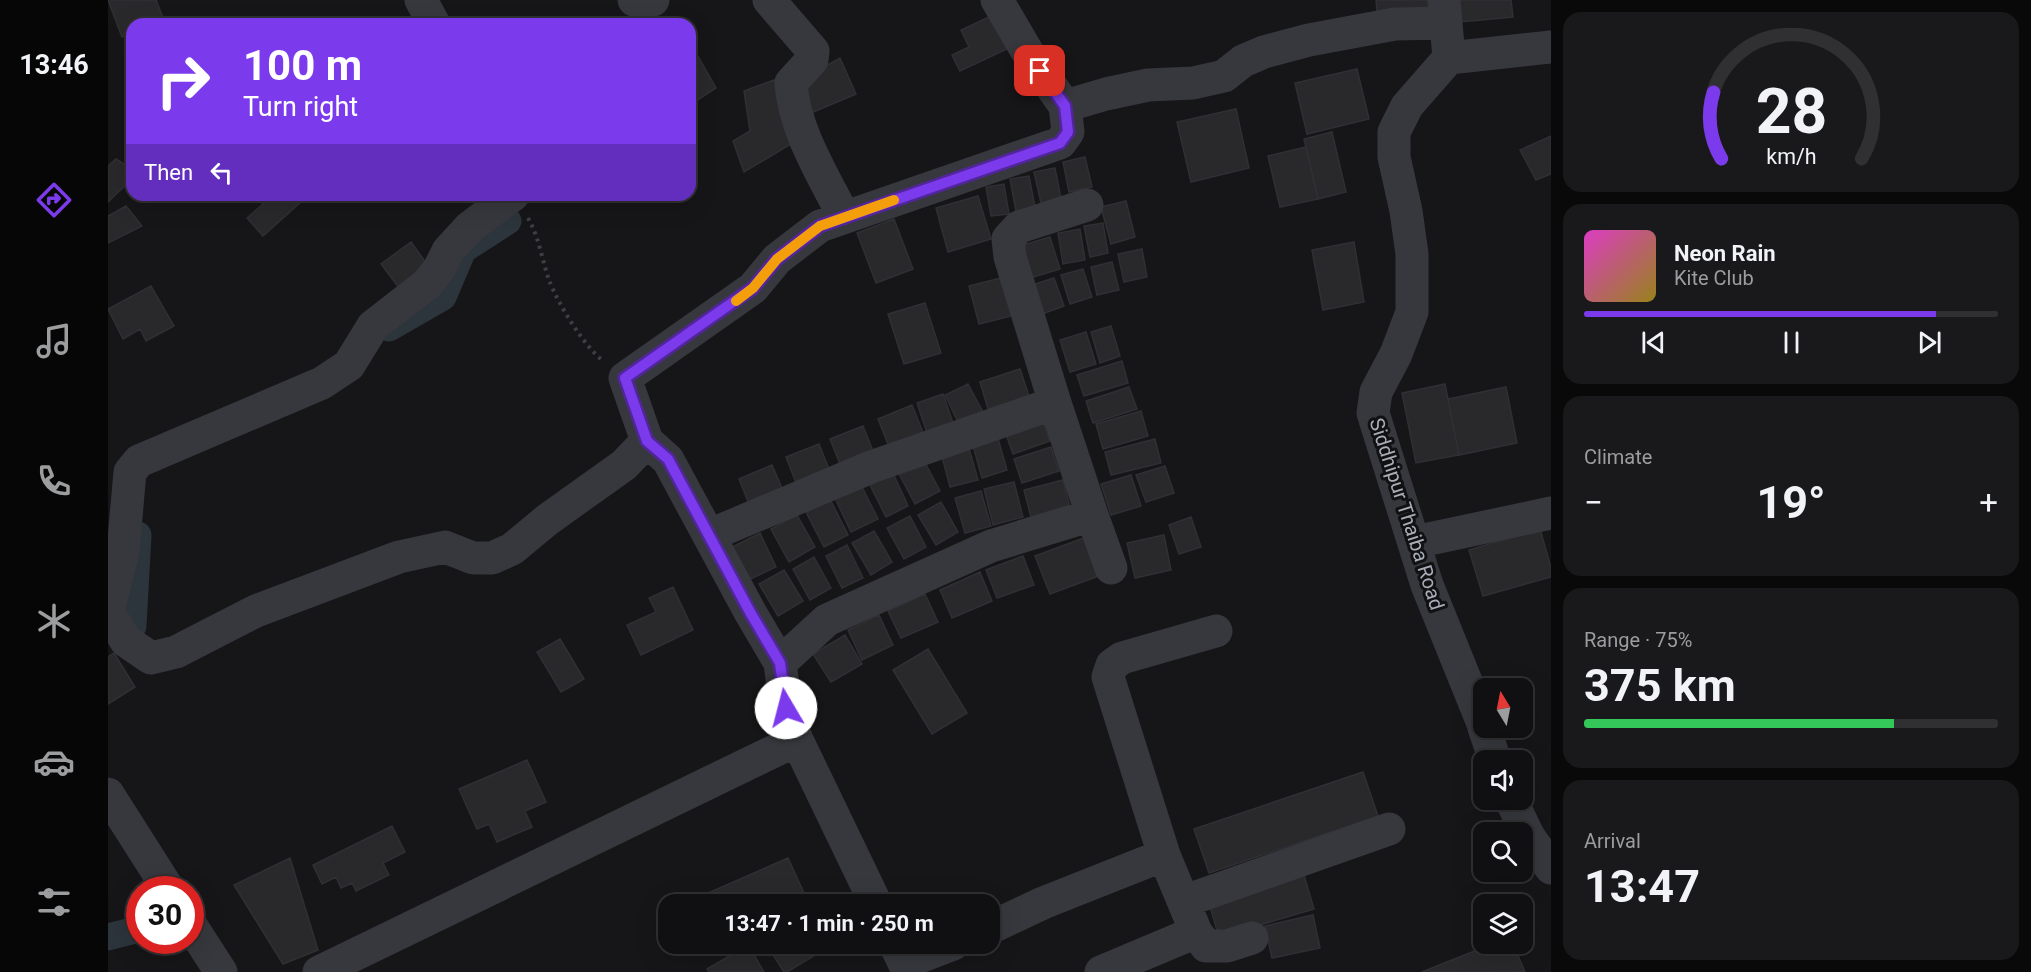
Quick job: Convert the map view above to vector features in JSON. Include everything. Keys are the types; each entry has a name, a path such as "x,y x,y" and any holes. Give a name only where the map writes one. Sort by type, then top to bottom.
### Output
{"street":[{"path":"421,0 431,18"},
{"path":"634,0 653,0"},
{"path":"769,0 813,51 812,60 791,83 792,101 805,138 844,217"},
{"path":"871,894 797,741 786,708 780,663 668,459 647,441 625,378 753,288 777,259 815,229 1060,143 1068,132 1065,106 1028,53 997,0"},
{"path":"1065,106 1148,85 1193,83 1224,76 1243,61 1264,52 1445,11 1449,58 1551,47"},
{"name":"Siddhipur Thaiba Road","path":"1449,58 1407,106 1394,132 1394,157 1412,254 1412,312 1396,354 1376,392 1373,414 1427,585 1473,700"},
{"path":"519,204 470,227 448,251 439,269 427,284 373,327 349,365 322,383 139,461 130,472 123,551 108,612 126,641 151,658 176,652 256,611 399,557 445,547 473,558 492,558 512,549 547,520 624,465 647,441"},
{"path":"1088,205 1019,227 1008,239 1010,257 1055,403 1112,568"},
{"path":"710,535 871,467 1055,403"},
{"path":"1415,542 1551,513"},
{"path":"780,663 827,620 991,546 1092,515"},
{"path":"1216,631 1122,658 1112,665 1108,677 1164,855 1196,932 1206,946 1227,946 1251,938"},
{"path":"320,972 797,741"},
{"path":"108,794 160,876"},
{"path":"1516,810 1529,837 1551,868"},
{"path":"1185,901 1389,829"},
{"path":"1000,923 1043,903 1164,855"},
{"path":"1101,972 1196,932"},
{"path":"204,946 221,972"},
{"path":"900,954 904,963 927,954"}],"path":[{"path":"519,204 531,223 550,281 561,305 594,354 625,378"}],"building":[{"path":"108,0 156,0 163,18 126,18 126,35 122,37"},
{"path":"1376,0 1438,0 1439,14 1378,22"},
{"path":"1458,0 1511,0 1513,17 1460,22"},
{"path":"991,16 1007,49 960,71 952,55 969,47 961,30"},
{"path":"696,53 716,88 696,101"},
{"path":"840,58 856,94 811,113 800,80"},
{"path":"1357,69 1369,119 1307,134 1295,83"},
{"path":"774,80 796,141 744,172 733,141 750,131 744,91"},
{"path":"1236,109 1249,168 1191,182 1177,122"},
{"path":"1332,132 1346,192 1318,199 1304,139"},
{"path":"1551,136 1551,174 1536,180 1520,150"},
{"path":"1306,147 1318,199 1280,207 1268,156"},
{"path":"1085,157 1092,187 1069,192 1063,162"},
{"path":"116,159 126,165 126,185 108,202 108,166"},
{"path":"1055,168 1061,199 1041,203 1034,172"},
{"path":"1029,176 1035,207 1016,211 1010,179"},
{"path":"1004,184 1009,214 991,216 986,187"},
{"path":"978,196 991,239 948,252 936,208"},
{"path":"260,201 301,202 263,236 247,218 263,204"},
{"path":"1126,201 1135,237 1111,244 1101,207"},
{"path":"126,206 142,226 108,243 108,216"},
{"path":"894,219 913,269 876,283 857,233"},
{"path":"1103,223 1108,253 1090,257 1084,226"},
{"path":"1080,229 1085,260 1063,264 1058,233"},
{"path":"1050,237 1060,269 1030,278 1020,246"},
{"path":"411,242 432,271 402,292 381,264"},
{"path":"1354,242 1364,302 1323,310 1312,250"},
{"path":"1142,249 1147,277 1124,282 1118,254"},
{"path":"1112,262 1119,290 1097,295 1091,267"},
{"path":"1083,269 1092,297 1070,304 1061,275"},
{"path":"1009,276 1019,314 979,324 969,286"},
{"path":"1054,278 1064,306 1042,314 1032,285"},
{"path":"151,286 174,326 146,341 140,329 123,339 108,309"},
{"path":"925,303 941,353 904,364 888,314"},
{"path":"1111,326 1120,356 1100,363 1091,332"},
{"path":"1086,332 1096,364 1070,372 1060,340"},
{"path":"1122,361 1128,383 1084,396 1077,375"},
{"path":"1020,369 1029,396 988,409 980,382"},
{"path":"968,384 983,412 959,424 945,395"},
{"path":"1445,384 1459,455 1416,463 1402,393"},
{"path":"1129,387 1137,409 1093,423 1086,401"},
{"path":"1506,387 1517,443 1459,455 1448,399"},
{"path":"943,394 953,423 927,433 917,403"},
{"path":"912,405 924,435 890,449 878,419"},
{"path":"1141,411 1148,436 1103,449 1096,424"},
{"path":"1041,416 1050,441 1013,454 1004,429"},
{"path":"863,426 875,456 842,469 830,439"},
{"path":"997,435 1007,470 982,478 972,442"},
{"path":"1155,439 1161,463 1111,475 1105,452"},
{"path":"819,444 831,474 798,488 786,457"},
{"path":"968,445 978,480 950,487 941,453"},
{"path":"1051,447 1059,471 1022,483 1014,459"},
{"path":"922,457 940,491 915,504 897,470"},
{"path":"772,465 785,495 751,509 739,479"},
{"path":"1165,466 1174,493 1146,502 1136,475"},
{"path":"892,471 908,506 886,517 869,483"},
{"path":"1131,475 1141,506 1111,515 1101,484"},
{"path":"1063,480 1070,508 1031,517 1024,490"},
{"path":"1014,482 1023,517 993,525 984,489"},
{"path":"861,485 878,519 851,532 835,498"},
{"path":"981,491 991,526 965,533 955,498"},
{"path":"830,499 848,535 824,547 806,512"},
{"path":"941,502 958,532 936,545 918,515"},
{"path":"797,515 815,547 789,562 771,529"},
{"path":"910,516 926,547 904,559 887,528"},
{"path":"1191,517 1201,547 1179,554 1169,525"},
{"path":"1540,529 1551,568 1551,577 1483,596 1469,550"},
{"path":"874,531 892,562 871,575 852,543"},
{"path":"760,533 776,567 748,580 732,547"},
{"path":"1164,535 1171,570 1135,578 1127,543"},
{"path":"1089,536 1104,574 1050,594 1035,556"},
{"path":"847,545 863,578 842,588 826,556"},
{"path":"1023,556 1034,585 997,598 986,570"},
{"path":"814,557 831,588 810,600 793,569"},
{"path":"784,570 803,601 778,616 759,584"},
{"path":"980,572 992,601 952,618 940,590"},
{"path":"673,587 693,630 641,655 627,625 656,612 649,598"},
{"path":"925,594 938,622 901,638 888,611"},
{"path":"879,615 893,645 862,660 848,630"},
{"path":"845,635 862,664 831,682 813,654"},
{"path":"560,639 584,679 561,692 537,652"},
{"path":"928,649 967,713 932,734 893,670"},
{"path":"114,653 135,687 108,704 108,657"},
{"path":"527,760 546,802 525,811 532,827 497,842 489,824 477,829 459,789"},
{"path":"1363,772 1378,816 1209,873 1194,829"},
{"path":"392,826 405,852 383,863 389,875 356,891 352,883 341,888 336,877 322,884 313,865"},
{"path":"290,858 318,950 283,964 234,885"},
{"path":"788,858 804,894 706,894"},
{"path":"1303,872 1314,909 1219,937 1208,900"},
{"path":"1313,915 1320,948 1272,958 1265,926"},
{"path":"1473,952 1473,954 1517,954 1525,972 1422,972"},
{"path":"733,954 753,954 764,972 709,972 707,969"},
{"path":"772,954 817,954 787,972 784,972"}],"waterway":[{"path":"389,328 443,297 463,250 508,221"},
{"path":"133,626 138,535"},
{"path":"108,937 126,932"}],"slow traffic":[{"path":"736,301 753,288 777,259 820,226 894,200"}],"route":[{"path":"786,708 780,663 668,459 647,441 625,378 753,288 777,259 820,226 1060,143 1068,132 1065,106 1040,71"}]}
